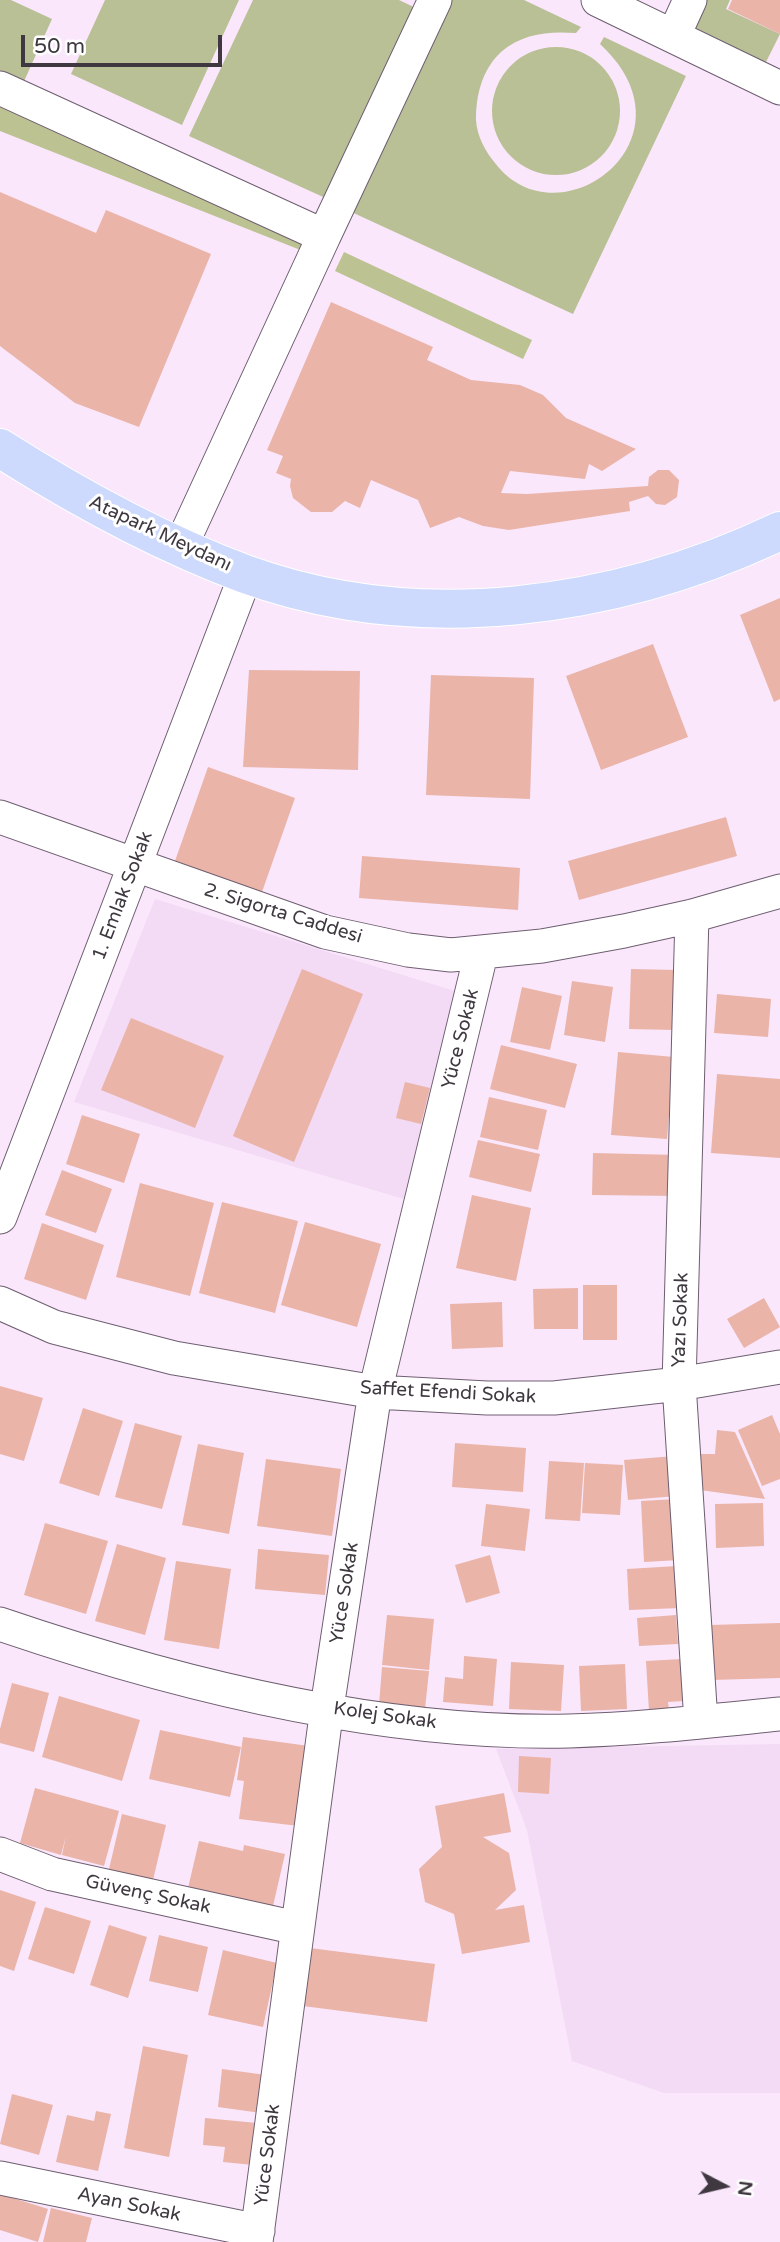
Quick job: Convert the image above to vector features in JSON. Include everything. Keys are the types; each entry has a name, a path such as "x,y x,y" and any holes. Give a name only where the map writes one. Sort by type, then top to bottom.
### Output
{"main road":[{"name":"Atapark Meydanı","path":"0,448 55,483 180,548 246,574 306,592 355,601 415,607 498,607 556,601 638,586 690,569 780,531"}],"street":[{"path":"180,548 435,0"},
{"path":"598,0 780,88"},
{"path":"674,35 690,0"},
{"path":"0,88 324,236"},
{"name":"1. Emlak Sokak","path":"0,1217 246,574"},
{"name":"2. Sigorta Caddesi","path":"0,817 325,932 408,950 451,955 542,946 692,916 780,891"},
{"name":"Yazı Sokak","path":"692,916 679,1384 701,1722"},
{"name":"Yüce Sokak","path":"257,2236 327,1709 375,1392 481,954"},
{"name":"Saffet Efendi Sokak","path":"0,1303 54,1327 174,1358 375,1392 487,1398 554,1398 679,1384 780,1367"},
{"name":"Kolej Sokak","path":"0,1624 128,1666 327,1709 433,1725 568,1731 780,1714"},
{"name":"Güvenç Sokak","path":"0,1854 52,1874 298,1928"},
{"name":"Ayan Sokak","path":"0,2178 257,2236"}],"shaded area":[{"path":"155,899 455,991 404,1199 74,1102"},
{"path":"780,1744 780,2093 664,2093 572,2061 527,1830 496,1749"}],"green space":[{"path":"0,0 11,0 52,19 21,88 0,78"},
{"path":"105,0 239,0 182,125 71,74"},
{"path":"253,0 399,0 418,9 332,201 189,136"},
{"path":"445,0 524,0 581,27 576,33 537,35 509,46 494,59 481,83 476,120 480,137 495,163 522,186 552,193 583,187 610,170 629,145 636,114 628,80 600,44 604,37 686,76 573,314 347,210"},
{"path":"699,0 730,0 726,9 780,34 763,68 685,29"},
{"path":"556,47 581,52 601,66 615,86 620,111 615,136 601,156 581,170 556,175 531,170 511,156 497,136 492,111 497,86 511,66 531,52"},
{"path":"0,78 42,97 46,90 316,216 303,251 0,131"},
{"path":"344,252 532,340 523,359 335,271"}],"building":[{"path":"732,0 780,0 780,34 728,9"},
{"path":"0,192 96,233 106,210 211,254 139,427 75,403 0,346"},
{"path":"331,302 433,347 427,360 471,380 520,385 543,395 566,418 636,449 602,471 589,464 585,479 510,471 501,493 527,494 648,486 649,477 658,470 669,470 679,480 677,497 665,505 656,504 648,496 629,502 630,511 509,530 483,526 459,517 430,528 418,500 371,480 360,508 345,501 332,512 311,512 293,498 291,479 276,473 283,456 267,450"},
{"path":"780,598 780,699 774,702 740,615"},
{"path":"653,644 688,737 601,770 566,676"},
{"path":"249,670 360,671 358,770 243,767"},
{"path":"431,675 534,678 530,799 426,795"},
{"path":"208,767 295,798 262,892 175,861"},
{"path":"726,817 737,856 579,900 568,861"},
{"path":"362,856 520,868 518,910 359,898"},
{"path":"302,969 363,994 294,1162 233,1136"},
{"path":"631,969 677,970 675,1030 629,1029"},
{"path":"572,981 613,987 605,1042 564,1035"},
{"path":"522,987 562,996 550,1050 510,1042"},
{"path":"717,994 771,999 768,1037 714,1033"},
{"path":"131,1018 224,1056 195,1128 101,1090"},
{"path":"501,1045 577,1064 565,1108 490,1089"},
{"path":"618,1052 674,1057 667,1139 611,1135"},
{"path":"717,1074 780,1079 780,1158 711,1153"},
{"path":"405,1082 430,1088 421,1124 396,1118"},
{"path":"489,1097 547,1110 538,1150 480,1137"},
{"path":"82,1115 140,1134 124,1183 66,1164"},
{"path":"478,1140 540,1154 531,1192 469,1177"},
{"path":"593,1153 678,1155 677,1196 592,1195"},
{"path":"62,1170 112,1189 96,1233 45,1215"},
{"path":"140,1183 214,1203 190,1296 116,1277"},
{"path":"472,1195 531,1208 516,1281 456,1268"},
{"path":"222,1202 298,1221 275,1313 199,1293"},
{"path":"305,1222 381,1244 357,1327 281,1305"},
{"path":"42,1223 104,1245 86,1300 24,1279"},
{"path":"583,1285 617,1285 617,1340 583,1340"},
{"path":"578,1288 578,1329 534,1329 533,1289"},
{"path":"764,1298 780,1327 744,1348 727,1319"},
{"path":"502,1302 503,1347 452,1349 450,1304"},
{"path":"0,1386 43,1398 24,1461 0,1454"},
{"path":"83,1408 123,1421 99,1496 59,1483"},
{"path":"772,1415 780,1434 780,1479 762,1486 738,1430"},
{"path":"135,1423 182,1436 162,1509 115,1497"},
{"path":"717,1430 735,1432 765,1499 700,1490 701,1454 715,1454"},
{"path":"455,1443 526,1448 523,1492 452,1487"},
{"path":"198,1444 244,1453 229,1534 182,1525"},
{"path":"675,1456 677,1496 628,1500 624,1460"},
{"path":"266,1459 341,1469 332,1536 257,1526"},
{"path":"549,1461 584,1463 580,1521 545,1519"},
{"path":"585,1463 623,1465 620,1515 582,1513"},
{"path":"678,1499 680,1560 644,1562 641,1501"},
{"path":"763,1503 764,1546 716,1548 715,1504"},
{"path":"486,1504 530,1509 525,1551 481,1546"},
{"path":"45,1523 108,1541 86,1614 24,1595"},
{"path":"117,1544 166,1558 145,1635 95,1621"},
{"path":"258,1549 329,1555 325,1595 255,1589"},
{"path":"490,1555 500,1593 466,1603 455,1565"},
{"path":"176,1561 231,1569 219,1649 164,1640"},
{"path":"677,1566 680,1608 629,1610 627,1569"},
{"path":"387,1615 434,1619 429,1670 382,1665"},
{"path":"676,1615 678,1644 639,1646 637,1618"},
{"path":"780,1623 780,1678 712,1680 710,1625"},
{"path":"464,1656 497,1659 493,1706 443,1702 445,1677 463,1679"},
{"path":"682,1659 684,1701 668,1702 669,1710 649,1711 646,1661"},
{"path":"511,1662 564,1665 561,1711 509,1709"},
{"path":"625,1664 627,1709 581,1711 579,1666"},
{"path":"382,1667 429,1671 425,1709 379,1705"},
{"path":"12,1683 49,1693 34,1752 0,1743 0,1729"},
{"path":"59,1696 140,1720 122,1781 42,1757"},
{"path":"160,1730 241,1747 230,1797 149,1779"},
{"path":"243,1737 309,1746 299,1826 239,1819 244,1781 237,1780"},
{"path":"519,1756 551,1758 549,1794 518,1792"},
{"path":"35,1788 119,1811 104,1866 62,1855 66,1836 61,1855 20,1843"},
{"path":"504,1793 511,1832 483,1837 509,1853 516,1890 495,1910 524,1905 530,1942 462,1954 454,1914 425,1902 419,1869 442,1847 435,1806"},
{"path":"122,1814 166,1825 153,1880 109,1869"},
{"path":"199,1841 243,1851 244,1845 285,1854 273,1906 188,1888"},
{"path":"0,1890 36,1902 14,1971 0,1966"},
{"path":"45,1907 91,1921 74,1974 28,1959"},
{"path":"109,1925 147,1937 128,1998 90,1985"},
{"path":"159,1935 208,1947 198,1992 149,1981"},
{"path":"310,1948 435,1964 427,2022 303,2006"},
{"path":"223,1950 277,1963 263,2027 208,2015"},
{"path":"143,2046 188,2055 169,2157 124,2148"},
{"path":"222,2069 266,2075 261,2113 218,2107"},
{"path":"12,2094 53,2105 39,2155 0,2144"},
{"path":"96,2111 111,2114 98,2171 56,2162 67,2115 94,2121"},
{"path":"205,2118 257,2123 253,2165 223,2162 225,2147 203,2145"},
{"path":"0,2194 48,2209 38,2242 0,2230"},
{"path":"51,2208 92,2218 86,2242 43,2242"}]}
